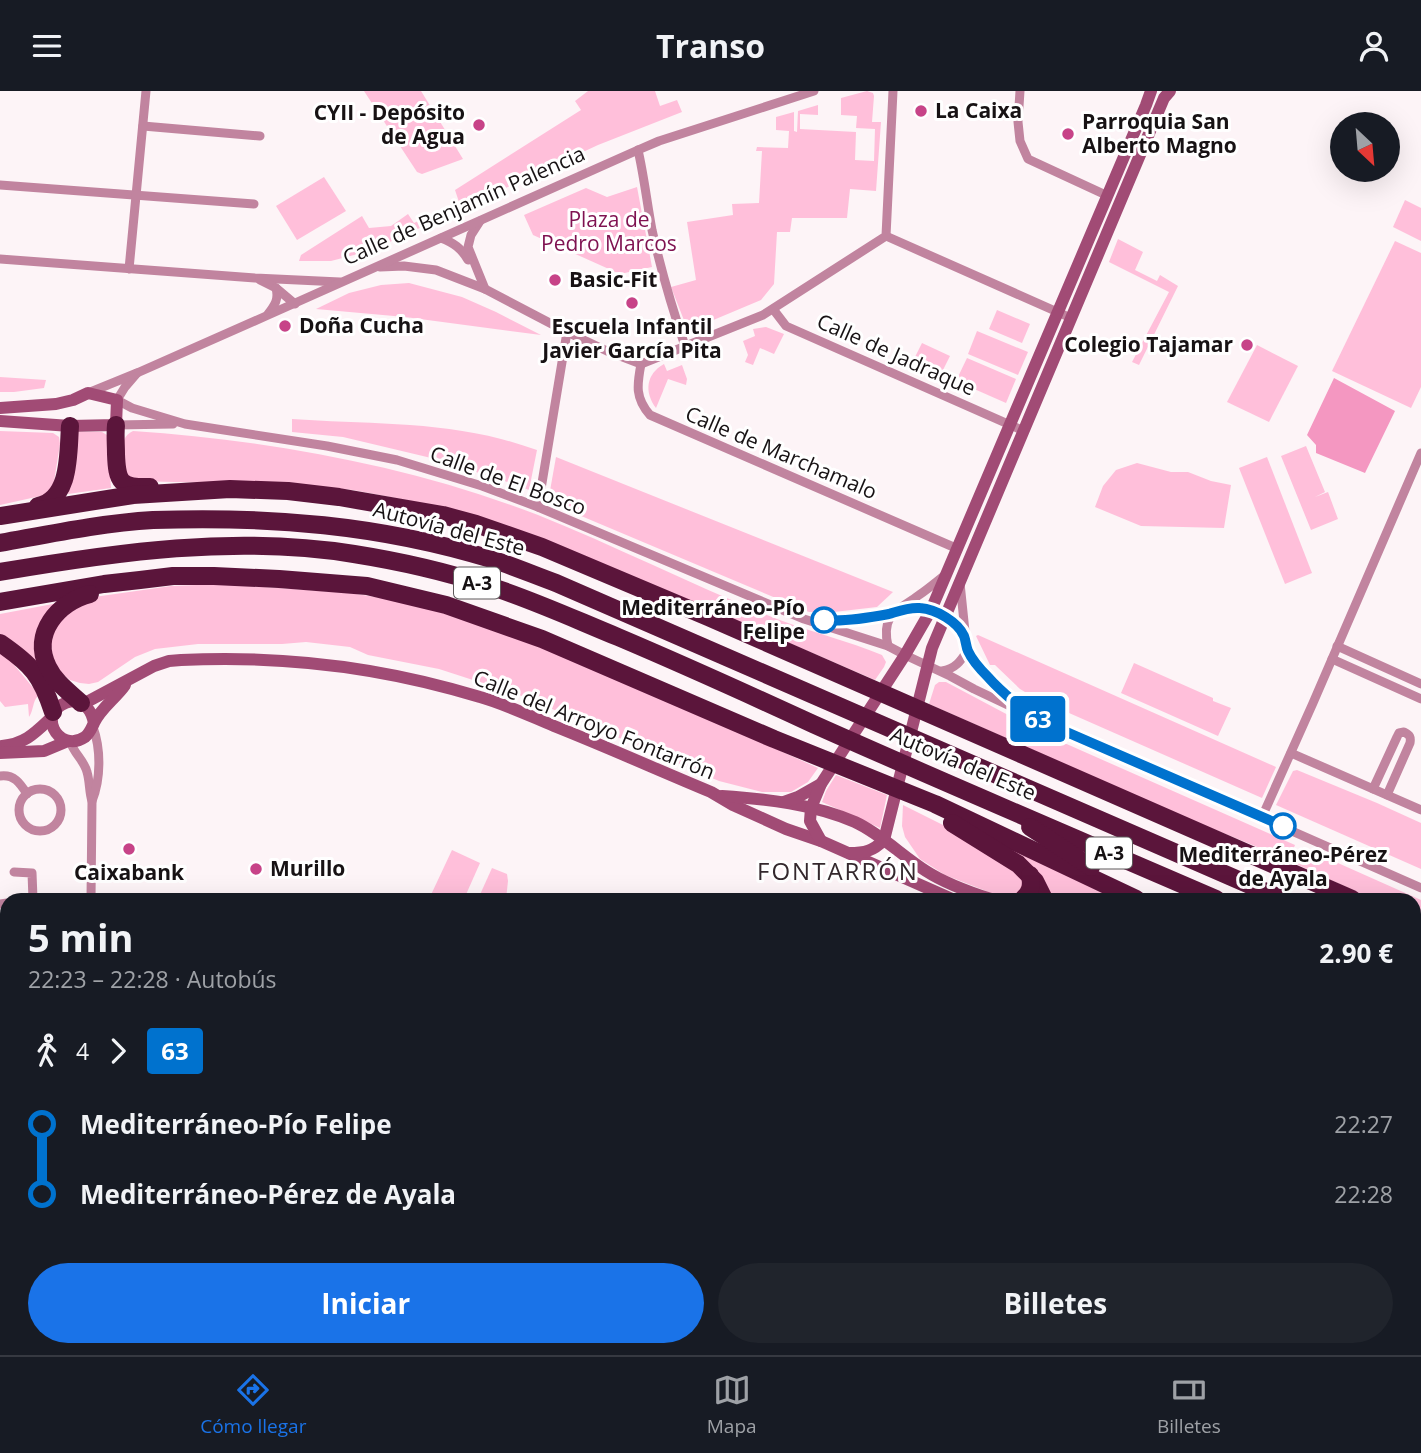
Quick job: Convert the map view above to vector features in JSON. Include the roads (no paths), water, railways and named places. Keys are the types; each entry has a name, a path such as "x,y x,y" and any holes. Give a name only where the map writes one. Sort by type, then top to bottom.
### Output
{"highway":[{"path":"116,425 117,475 122,482 135,488 288,491 443,515 476,524 542,547 732,628 1338,893"},
{"path":"0,515 45,505 56,497 64,481 70,426"},
{"path":"0,515 133,495 230,489"},
{"name":"Autovía del Este","path":"0,543 151,520 256,520 350,527 418,540 492,559 556,583 1268,893"},
{"name":"Autovía del Este","path":"0,572 85,557 196,546 242,545 352,553 485,585 547,607 686,666 921,772 1202,893"},
{"path":"0,602 104,584 173,576 279,579 367,586 446,605 542,639 935,804 1123,893"},
{"path":"82,703 58,683 48,670 43,656 43,638 55,615 79,597 173,576"},
{"path":"0,643 20,657 37,674 44,685 52,715"},
{"path":"856,773 935,813 1018,864 1035,881 1041,893"},
{"path":"1002,806 1079,860 1135,893"},
{"path":"1028,893 1031,888 1030,875"}],"street":[{"path":"130,269 146,91"},
{"name":"Calle de Benjamín Palencia","path":"0,408 56,404 73,400 295,304 638,149 814,91"},
{"path":"1020,91 1020,141 1028,159 1108,196"},
{"path":"821,841 810,821 811,808 821,784 905,656 931,610 946,574 953,547 1011,425 1151,91"},
{"path":"849,853 866,853 884,840 932,648 1164,99 1170,91"},
{"path":"886,236 894,94"},
{"path":"143,126 260,136"},
{"path":"638,149 661,269 685,346"},
{"path":"0,185 254,204"},
{"path":"480,221 471,235 468,247 485,289"},
{"path":"886,236 1072,319"},
{"path":"375,267 404,266 436,270 485,289 567,332 641,364 773,309 886,236"},
{"path":"441,238 455,243 463,250 485,289"},
{"path":"0,259 342,282"},
{"path":"255,278 276,288 295,304"},
{"path":"267,316 275,305 278,295 276,288"},
{"name":"Calle de Jadraque","path":"773,309 786,326 1024,431"},
{"path":"538,507 567,332"},
{"name":"Calle de Marchamalo","path":"641,364 639,399 650,415 953,547"},
{"name":"Calle de Benjamín Palencia","path":"117,400 137,373"},
{"path":"0,421 70,426 116,425 117,400 88,393"},
{"path":"70,426 73,400"},
{"name":"Calle de El Bosco","path":"117,400 132,408 185,424 397,460 482,486 804,619 888,646 1032,717"},
{"name":"Calle de El Bosco","path":"116,425 185,424"},
{"path":"1262,817 1421,453"},
{"path":"888,646 885,633 892,613 946,574"},
{"path":"960,582 967,651 986,676 1032,717 1421,888"},
{"name":"Calle de El Bosco","path":"804,619 836,621 892,613 906,608 922,607 931,610"},
{"path":"931,610 952,620 966,639"},
{"path":"1337,646 1421,684"},
{"path":"940,671 950,670 957,665 967,651"},
{"path":"1332,659 1421,699"},
{"name":"Calle del Arroyo Fontarrón","path":"82,703 169,661 293,660 371,670 482,697 570,732 718,796 786,829 821,841 939,893"},
{"name":"Calle del Arroyo Fontarrón","path":"94,725 128,681"},
{"path":"0,746 26,740 65,702 82,703 89,709 98,740 97,790 92,801"},
{"path":"52,715 54,731 69,741 87,771 92,801 91,893"},
{"path":"0,753 44,751 82,738 94,725"},
{"path":"1373,789 1396,737 1399,733 1409,734 1410,743 1387,795"},
{"path":"1291,753 1421,810"},
{"path":"0,776 8,775 19,782 27,794"},
{"name":"Calle del Arroyo Fontarrón","path":"783,802 821,784"},
{"path":"40,790 57,797 60,816 52,827 46,830 32,829 22,820 20,806 27,794 40,790"},
{"name":"Calle del Arroyo Fontarrón","path":"718,796 783,802 855,823 943,880 972,893"},
{"path":"891,815 893,833 905,856"},
{"path":"14,872 32,873 33,893"}],"place":[{"name":"La Caixa","path":"921,111"},
{"name":"CYII - Depósito de Agua","path":"479,125"},
{"name":"Parroquia San Alberto Magno","path":"1068,134"},
{"name":"Basic-Fit","path":"555,280"},
{"name":"Escuela Infantil Javier García Pita","path":"632,303"},
{"name":"Doña Cucha","path":"285,326"},
{"name":"Colegio Tajamar","path":"1247,345"},
{"name":"Mediterráneo-Pío Felipe","path":"824,620"},
{"name":"Mediterráneo-Pérez de Ayala","path":"1283,826"},
{"name":"Caixabank","path":"129,849"},
{"name":"Murillo","path":"256,869"}],"district":[{"name":"FONTARRÓN","path":"838,872"}],"park label":[{"name":"Plaza de Pedro Marcos","path":"609,232"}]}
